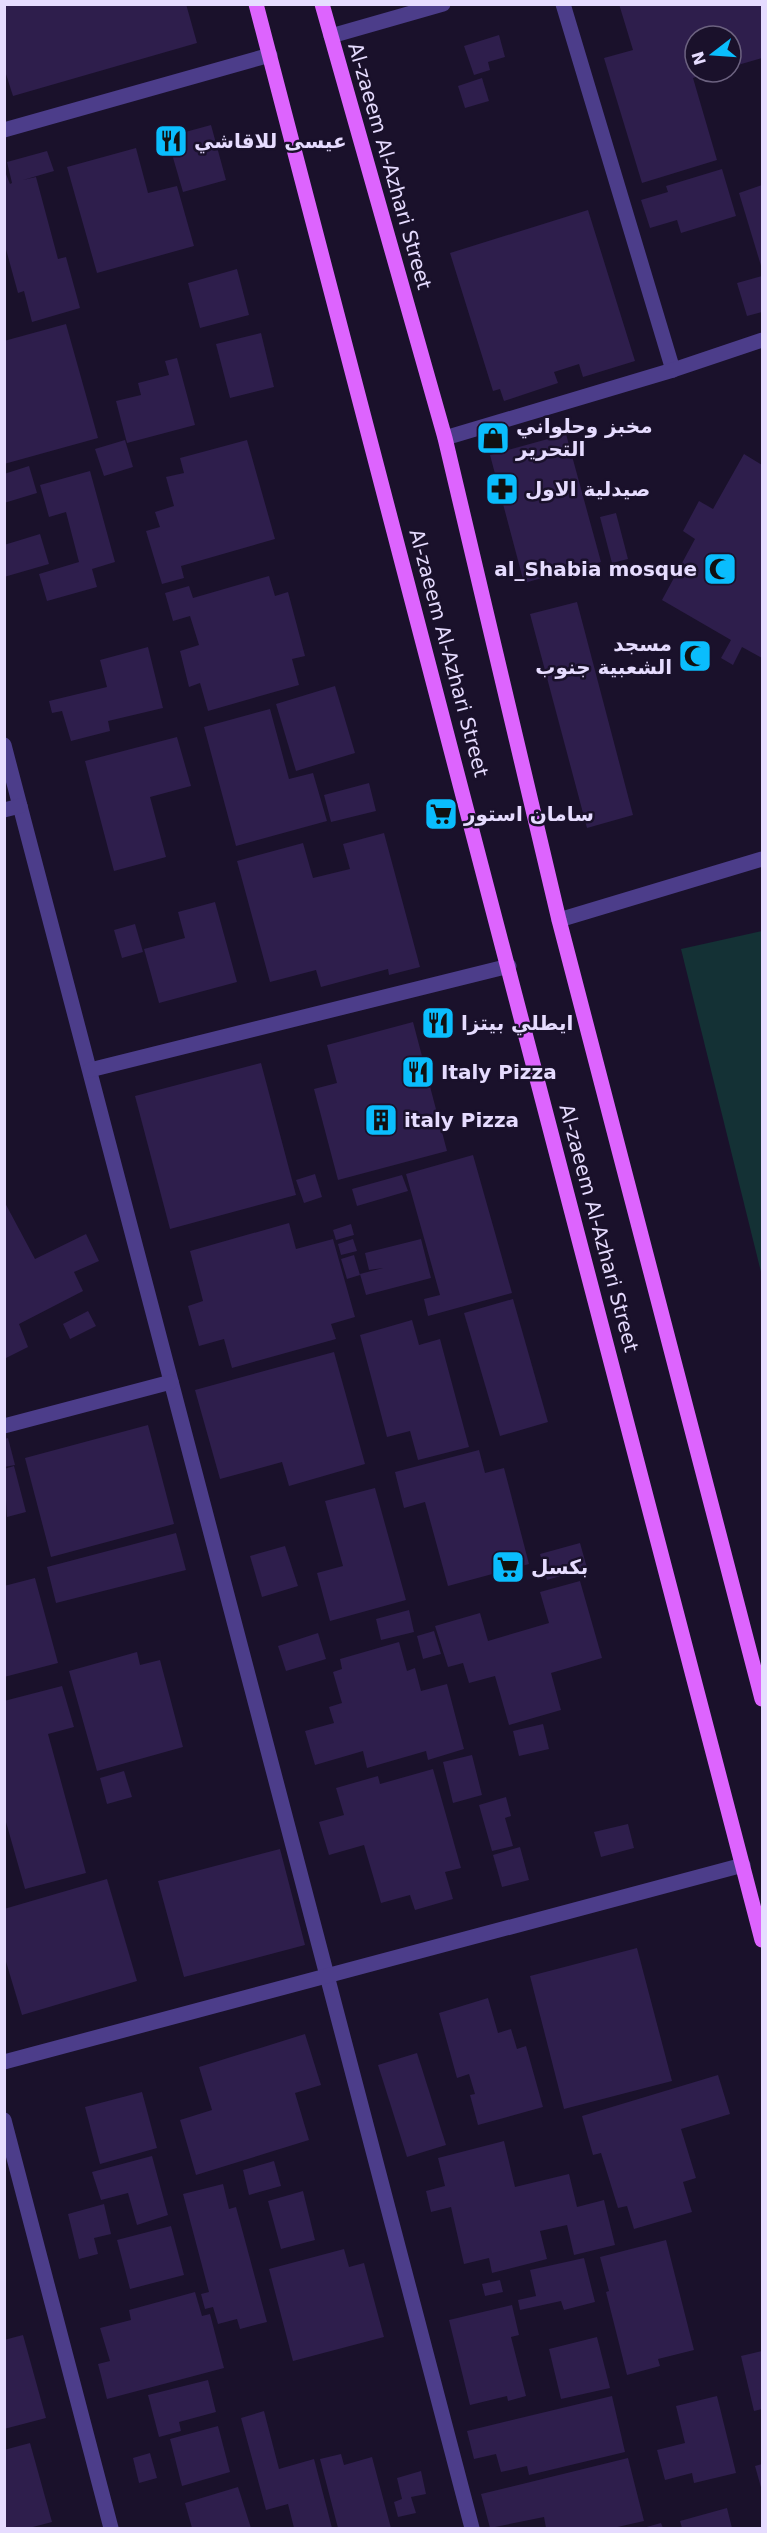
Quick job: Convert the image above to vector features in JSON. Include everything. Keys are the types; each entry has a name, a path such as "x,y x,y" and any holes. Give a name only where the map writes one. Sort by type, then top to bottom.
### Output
{"main road":[{"name":"Al-zaeem Al-Azhari Street","path":"256,4 762,1940"},
{"name":"Al-zaeem Al-Azhari Street","path":"322,4 445,438 559,920 762,1699"}],"street":[{"path":"331,36 443,4"},
{"path":"563,4 673,370"},
{"path":"4,130 270,55"},
{"path":"445,438 673,370 762,340"},
{"path":"4,746 472,2529"},
{"path":"4,810 20,806"},
{"path":"559,920 762,860"},
{"path":"90,1070 509,966"},
{"path":"4,1426 171,1382"},
{"path":"4,2062 743,1866"},
{"path":"4,2120 111,2529"}],"green space":[{"path":"762,931 762,1276 681,949"}],"building":[{"path":"4,4 186,4 197,43 13,96 4,68"},
{"path":"619,4 762,4 762,58 743,64 743,24 683,24 683,84 695,84 717,160 642,183 604,58 633,50"},
{"path":"499,35 505,57 488,62 490,70 474,75 464,46"},
{"path":"482,78 489,101 465,108 458,86"},
{"path":"211,125 226,180 183,192 167,137"},
{"path":"136,148 148,193 177,186 194,246 97,273 67,167"},
{"path":"47,151 54,171 23,180 36,177 58,259 66,257 80,308 32,322 24,291 18,293 4,242 4,169 10,184 12,183 7,162"},
{"path":"722,169 736,216 681,233 677,220 650,228 641,200 668,192 666,186"},
{"path":"762,185 762,269 739,193"},
{"path":"588,210 635,361 583,377 579,364 554,372 558,383 504,401 500,389 493,391 450,253"},
{"path":"237,269 249,315 200,328 188,283"},
{"path":"762,276 762,312 747,316 737,283"},
{"path":"66,324 98,438 4,464 4,341"},
{"path":"261,333 274,387 230,398 216,344"},
{"path":"177,358 195,425 127,443 116,401 141,395 138,383 169,375 165,361"},
{"path":"566,434 601,562 524,583 490,455"},
{"path":"125,440 133,467 104,476 95,449"},
{"path":"247,440 275,539 181,566 184,578 162,584 146,531 160,527 155,512 174,506 166,477 184,473 180,458"},
{"name":"al_Shabia mosque","path":"744,454 762,465 762,658 742,647 733,665 721,658 731,640 662,600 695,539 683,531 699,501 713,509"},
{"path":"29,466 37,493 4,503 4,474"},
{"path":"90,471 115,562 92,569 97,587 47,601 39,574 79,562 66,512 49,517 40,485"},
{"path":"616,513 628,559 612,563 600,517"},
{"path":"40,534 49,564 4,577 4,545"},
{"path":"269,576 275,596 288,592 305,656 292,659 299,685 208,711 200,683 189,687 180,651 199,645 190,616 173,621 165,593 189,586 193,598"},
{"path":"577,602 633,815 587,828 530,614"},
{"path":"148,647 163,708 108,721 110,731 71,741 62,711 52,713 49,701 107,687 100,660"},
{"path":"335,686 355,753 296,771 276,704"},
{"path":"270,709 289,779 313,773 327,821 236,846 204,727"},
{"path":"177,737 191,786 150,797 166,857 114,871 85,761"},
{"path":"369,783 376,811 331,822 324,795"},
{"path":"384,833 420,967 389,975 388,969 321,987 316,970 270,982 237,861 303,843 313,878 350,869 343,844"},
{"path":"215,902 237,982 159,1003 144,949 185,938 178,912"},
{"path":"135,924 143,952 122,958 114,930"},
{"name":"italy Pizza","path":"413,1022 447,1151 338,1180 314,1089 337,1083 327,1045"},
{"path":"261,1063 296,1195 170,1229 135,1096"},
{"path":"473,1155 512,1293 428,1316 424,1299 440,1295 406,1174"},
{"path":"315,1174 322,1197 304,1203 296,1180"},
{"path":"402,1175 408,1191 357,1206 352,1189"},
{"path":"4,1201 35,1259 86,1234 99,1261 74,1272 83,1291 19,1324 28,1347 4,1359"},
{"path":"289,1223 296,1249 333,1239 355,1317 331,1324 336,1339 232,1368 224,1339 199,1346 188,1306 203,1301 190,1251"},
{"path":"351,1224 354,1235 336,1240 333,1230"},
{"path":"353,1239 357,1251 341,1255 338,1244"},
{"path":"421,1239 431,1278 366,1295 360,1274 383,1268 369,1270 365,1253"},
{"path":"354,1255 360,1275 347,1279 341,1259"},
{"path":"513,1299 548,1422 500,1436 464,1313"},
{"path":"88,1311 96,1326 70,1339 63,1324"},
{"path":"412,1320 419,1345 440,1339 469,1447 418,1460 410,1431 387,1437 360,1335"},
{"path":"334,1352 365,1464 289,1486 282,1462 220,1479 195,1390"},
{"path":"148,1425 174,1524 51,1557 25,1458"},
{"path":"8,1438 15,1465 4,1467 4,1439"},
{"path":"479,1450 485,1473 504,1468 529,1564 448,1586 425,1502 404,1508 395,1472"},
{"path":"14,1466 26,1512 7,1517 4,1469"},
{"path":"375,1488 406,1600 330,1621 317,1573 343,1566 325,1501"},
{"path":"176,1533 186,1570 56,1603 47,1567"},
{"path":"580,1543 587,1568 547,1580 540,1554"},
{"path":"285,1546 298,1586 262,1597 250,1556"},
{"path":"35,1578 58,1663 4,1677 4,1586"},
{"path":"580,1581 602,1658 551,1673 561,1710 509,1725 495,1676 469,1683 463,1663 448,1667 435,1626 480,1613 488,1641 549,1623 540,1592"},
{"path":"409,1610 414,1632 381,1640 376,1619"},
{"path":"434,1631 441,1654 423,1659 417,1636"},
{"path":"318,1633 326,1659 286,1671 278,1646"},
{"path":"399,1642 407,1671 415,1668 421,1691 447,1684 464,1749 428,1760 426,1751 367,1768 363,1751 315,1765 305,1731 334,1723 329,1707 342,1703 333,1672 342,1669 340,1659"},
{"path":"137,1652 140,1665 160,1660 183,1747 97,1771 69,1671"},
{"path":"62,1686 74,1727 48,1734 86,1873 25,1889 4,1815 4,1701"},
{"path":"543,1724 549,1749 519,1756 513,1731"},
{"path":"472,1755 482,1795 453,1803 443,1762"},
{"path":"433,1769 461,1868 445,1872 453,1899 415,1910 410,1895 381,1903 364,1845 329,1855 319,1822 344,1815 336,1788 378,1776 380,1784"},
{"path":"124,1771 132,1797 107,1804 100,1778"},
{"path":"506,1797 511,1816 505,1818 513,1846 492,1851 479,1805"},
{"path":"628,1824 634,1848 601,1857 594,1832"},
{"path":"520,1847 529,1880 502,1887 493,1855"},
{"path":"280,1849 305,1945 184,1977 158,1881"},
{"path":"107,1879 137,1981 22,2015 4,1955 4,1909"},
{"path":"637,1948 672,2081 564,2109 530,1976"},
{"path":"488,1998 498,2033 511,2029 517,2049 526,2046 543,2107 478,2125 470,2095 475,2094 469,2074 457,2078 439,2013"},
{"path":"305,2034 321,2085 295,2093 309,2140 196,2175 180,2120 212,2110 199,2067"},
{"path":"417,2053 446,2145 407,2157 378,2065"},
{"path":"718,2075 730,2114 681,2129 696,2178 683,2182 692,2212 634,2229 627,2206 618,2208 601,2153 593,2155 582,2116"},
{"path":"142,2092 157,2148 100,2164 85,2107"},
{"path":"504,2141 515,2187 569,2174 577,2207 604,2200 615,2245 574,2255 567,2225 540,2231 547,2259 492,2273 489,2258 464,2264 451,2207 431,2212 426,2191 445,2186 438,2158"},
{"path":"152,2156 168,2215 137,2225 128,2193 101,2200 92,2172"},
{"path":"274,2161 281,2186 249,2195 243,2170"},
{"path":"223,2184 229,2209 236,2207 267,2322 240,2329 237,2319 218,2324 213,2307 205,2309 201,2294 209,2292 183,2194"},
{"path":"303,2191 315,2240 281,2249 268,2201"},
{"path":"104,2204 111,2234 94,2238 98,2254 79,2259 68,2214"},
{"path":"171,2226 184,2275 130,2289 117,2240"},
{"path":"666,2240 694,2350 658,2359 660,2366 627,2375 606,2292 609,2291 600,2257"},
{"path":"344,2249 349,2267 364,2263 384,2337 293,2361 269,2269"},
{"path":"584,2258 595,2302 564,2310 561,2301 520,2310 518,2300 536,2296 530,2270"},
{"path":"500,2280 503,2292 485,2296 482,2284"},
{"path":"195,2292 202,2316 210,2314 224,2368 107,2399 98,2364 110,2361 100,2328 131,2320 129,2310"},
{"path":"512,2305 519,2335 511,2337 526,2396 508,2401 507,2396 470,2405 449,2320"},
{"path":"23,2335 46,2418 4,2429 4,2340"},
{"path":"597,2337 610,2388 561,2399 549,2349"},
{"path":"762,2351 762,2409 754,2411 741,2356"},
{"path":"208,2380 216,2412 179,2422 181,2431 159,2437 148,2395"},
{"path":"612,2396 625,2452 529,2475 527,2466 501,2472 496,2454 474,2459 467,2431"},
{"path":"717,2396 736,2473 694,2483 692,2473 665,2480 657,2450 685,2443 676,2406"},
{"path":"264,2411 279,2469 314,2459 332,2528 294,2528 288,2504 266,2510 241,2418"},
{"path":"218,2426 230,2472 182,2486 170,2439"},
{"path":"30,2443 52,2522 29,2528 4,2528 4,2450"},
{"path":"150,2453 157,2478 139,2483 133,2458"},
{"path":"341,2454 344,2465 372,2457 391,2528 338,2528 320,2459"},
{"path":"628,2458 644,2521 613,2528 546,2528 544,2517 490,2528 481,2494"},
{"path":"762,2464 762,2491 755,2466"},
{"path":"421,2471 426,2494 411,2497 416,2513 398,2517 394,2502 402,2499 397,2478"},
{"path":"238,2487 251,2528 192,2528 185,2503"},
{"path":"727,2508 732,2528 682,2528 680,2521"},
{"path":"661,2523 663,2528 643,2528"}],"place":[{"name":"عيسى للاقاشي","path":"171,141"},
{"name":"مخبز وحلواني التحرير","path":"493,438"},
{"name":"صيدلية الاول","path":"502,489"},
{"name":"al_Shabia mosque","path":"720,569"},
{"name":"مسجد الشعبية جنوب","path":"695,656"},
{"name":"سامان استور","path":"441,814"},
{"name":"ايطلي بيتزا","path":"438,1023"},
{"name":"Italy Pizza","path":"418,1072"},
{"name":"italy Pizza","path":"381,1120"},
{"name":"بكسل","path":"508,1567"}]}
